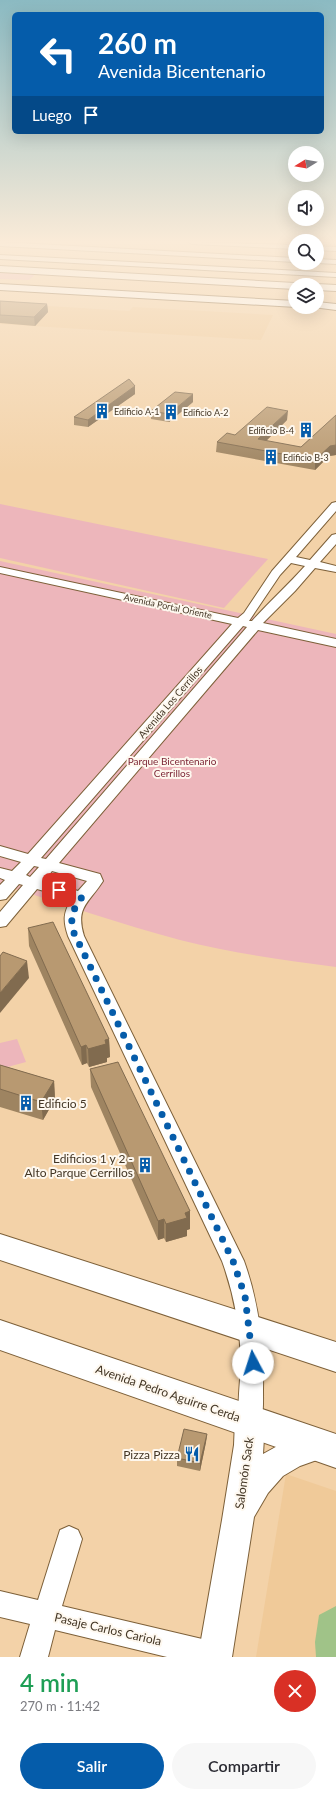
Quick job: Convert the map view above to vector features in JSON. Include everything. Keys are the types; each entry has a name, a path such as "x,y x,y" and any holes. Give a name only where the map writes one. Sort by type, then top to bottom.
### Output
{"main road":[{"path":"0,1247 336,1357"},
{"name":"Avenida Pedro Aguirre Cerda","path":"0,1335 328,1448"}],"street":[{"name":"Avenida Los Cerrillos","path":"0,896 233,630 248,624 258,602 276,573 336,505"},
{"name":"Avenida Los Cerrillos","path":"0,922 248,624 313,564 336,537"},
{"path":"288,559 336,569"},
{"name":"Avenida Portal Oriente","path":"0,570 336,643"},
{"path":"0,850 49,864"},
{"name":"Salomón Sack","path":"49,864 92,876 95,881 74,909 71,918 74,933 233,1261 245,1296 250,1328 253,1384 249,1445 215,1656"},
{"path":"0,872 33,884 82,897"},
{"name":"Salomón Sack","path":"238,1520 252,1489 263,1472 289,1454 328,1448"},
{"path":"34,1657 69,1539"},
{"name":"Pasaje Carlos Cariola","path":"0,1604 215,1656"}],"shaded area":[{"path":"0,319 271,319 261,340 0,324"},
{"path":"286,1474 336,1491 336,1657 256,1657"},
{"path":"336,1606 336,1657 316,1657 315,1642 319,1615"}],"green space":[{"path":"0,504 268,559 224,608 0,558"},
{"name":"Parque Bicentenario Cerrillos","path":"0,561 336,634 336,967 277,959 199,945 112,920 0,884"},
{"path":"17,1039 26,1062 0,1069 0,1043"}],"building":[{"path":"129,379 135,386 88,420 74,417"},
{"path":"175,392 193,394 169,414 151,411"},
{"path":"267,407 288,411 258,439 301,447 336,415 336,445 330,446 315,460 217,442 227,433 235,435"},
{"path":"53,922 109,1039 105,1040 106,1044 88,1049 86,1045 81,1047 28,928"},
{"path":"3,952 27,961 0,993 0,956"},
{"name":"Edificios 1 y 2 - Alto Parque Cerrillos","path":"118,1062 190,1211 185,1213 187,1218 166,1224 164,1219 158,1221 90,1069"},
{"path":"0,1065 54,1081 41,1102 0,1089"},
{"name":"Pizza Pizza","path":"184,1429 207,1434 200,1463 177,1458"}],"place":[{"name":"Edificio A-1","path":"102,411"},
{"name":"Edificio A-2","path":"171,412"},
{"name":"Edificio B-4","path":"306,430"},
{"name":"Edificio B-3","path":"271,457"},
{"name":"Edificio 5","path":"26,1103"},
{"name":"Edificios 1 y 2 - Alto Parque Cerrillos","path":"145,1165"},
{"name":"Pizza Pizza","path":"192,1454"}],"route":[{"path":"59,890 82,897 74,909 71,918 71,925 74,933 241,1280 248,1310 253,1363"}]}
